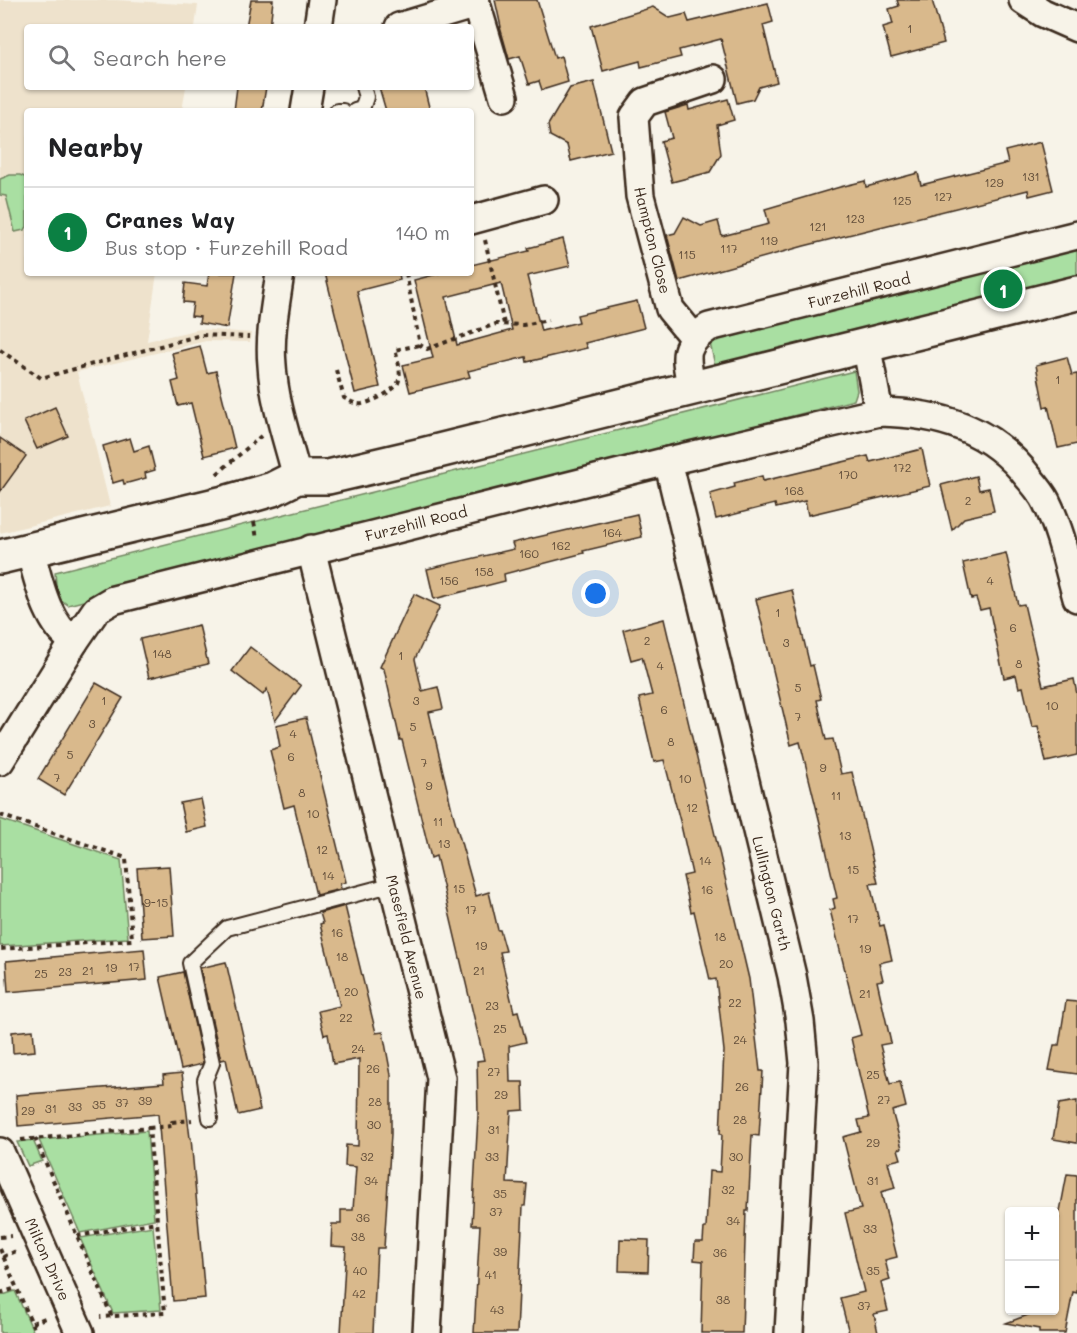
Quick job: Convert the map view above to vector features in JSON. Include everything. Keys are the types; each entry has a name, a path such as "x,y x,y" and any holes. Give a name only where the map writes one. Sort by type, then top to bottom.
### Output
{"street":[{"path":"318,24 322,0"},
{"path":"1023,0 1043,13 1077,28"},
{"path":"408,24 476,2 504,97"},
{"name":"Hampton Close","path":"694,338 670,309 640,196 634,117 645,102 713,79"},
{"path":"306,108 308,90"},
{"path":"476,218 544,200"},
{"name":"Furzehill Road","path":"694,338 709,327 1077,235"},
{"path":"280,276 272,338 272,365 276,393 297,477"},
{"path":"0,762 74,642 56,625 49,608 15,554 224,503 273,489 297,477 338,475 1077,293"},
{"path":"692,388 687,366 687,350 694,338"},
{"path":"866,344 879,412"},
{"name":"Furzehill Road","path":"74,642 96,610 113,600 668,461 879,412 910,413 966,427 992,442 1017,462 1045,500 1060,538 1077,598"},
{"name":"Lullington Garth","path":"668,461 792,976 800,1021 804,1063 789,1333"},
{"name":"Masefield Avenue","path":"311,549 441,1078 427,1333"},
{"name":"Milton Drive","path":"7,1146 78,1326"}],"lane":[{"path":"362,108 366,97 364,90"},
{"path":"210,1118 205,1080 212,1063 190,963 227,928 394,884"}],"path":[{"path":"476,218 504,324"},
{"path":"407,276 420,345"},
{"path":"336,370 344,398 352,403 361,404 393,390 398,384 400,375 395,350 420,345 427,349 496,324 523,325 548,320"},
{"path":"0,350 41,378 201,334 250,337"},
{"path":"215,476 268,431"},
{"path":"0,815 126,858 132,939 0,949"},
{"path":"7,1146 35,1138 172,1126 172,1122 210,1118"},
{"path":"78,1326 112,1317 165,1313 149,1128"},
{"path":"35,1138 112,1317"},
{"path":"77,1236 157,1222"},
{"path":"0,1249 36,1333"},
{"path":"0,1293 16,1288"}],"shaded area":[{"path":"0,0 116,0 198,5 195,24 24,24 24,90 186,90 182,108 24,108 24,276 157,276 147,341 200,329 251,333 250,342 206,341 77,372 110,506 0,533"}],"green space":[{"path":"10,175 24,177 24,230 15,232 6,196 0,195 0,179"},
{"path":"1077,247 1077,275 715,365 709,339"},
{"path":"854,371 857,391 854,400 68,605 57,597 55,572"},
{"path":"0,819 121,860 128,938 0,946"},
{"path":"147,1131 154,1219 80,1233 39,1140"},
{"path":"33,1140 42,1161 28,1166 17,1142"},
{"path":"153,1226 161,1310 113,1313 80,1238"},
{"path":"15,1291 34,1333 0,1333 0,1296"}],"building":[{"path":"251,0 273,0 270,24 247,24"},
{"path":"495,0 537,0 555,58 561,56 568,82 542,90 539,81 529,84 520,56 509,59"},
{"path":"897,0 932,0 944,43 891,57 883,27 893,24 889,9 899,6"},
{"path":"768,3 773,22 763,25 777,82 759,87 753,99 737,103 721,39 679,50 681,57 641,67 640,61 603,71 591,26 653,7 670,18 686,14 689,22"},
{"path":"594,82 611,151 571,161 567,145 550,136 548,125 570,88"},
{"path":"237,90 266,90 262,108 234,108"},
{"path":"380,90 425,90 429,108 385,108"},
{"path":"728,99 734,120 717,125 721,154 710,172 672,182 661,141 672,138 665,112 688,105 689,110"},
{"path":"1041,142 1053,190 1029,196 1028,190 804,246 679,281 667,235 675,233 684,217 701,226 718,221 722,236 769,224 765,209 865,181 866,187 918,173 921,185 1008,163 1005,151"},
{"path":"563,239 570,266 527,276 541,331 579,322 577,315 637,301 644,328 585,343 587,348 527,362 526,357 468,371 470,377 410,392 403,365 433,358 414,280 429,276 474,276 474,264 529,251 528,248","holes":["501,283 512,330 457,345 446,297"]},
{"path":"209,276 236,276 227,328 199,323 200,317 191,316 193,303 183,302 185,283 207,286"},
{"path":"326,276 399,276 400,280 357,291 380,387 355,393"},
{"path":"200,346 207,373 216,371 235,448 204,456 191,403 178,406 172,382 179,380 172,353"},
{"path":"1067,357 1072,375 1077,374 1077,444 1058,448 1048,406 1044,407 1036,365"},
{"path":"55,407 68,436 37,449 24,421"},
{"path":"0,438 26,456 0,492"},
{"path":"130,438 134,451 149,446 155,470 145,473 146,478 124,484 123,480 113,483 103,446"},
{"path":"922,449 930,486 808,515 805,501 776,508 775,504 716,519 710,494 735,487 734,483 762,476 763,481 868,456 870,462"},
{"path":"976,476 979,490 989,488 994,511 964,518 952,530 941,485"},
{"path":"637,514 642,537 504,574 505,581 434,599 427,569 514,549 512,543"},
{"path":"1006,553 1018,605 1024,604 1043,686 1074,679 1077,694 1077,755 1046,762 1038,726 1032,727 1023,687 1019,688 1016,675 1004,678 989,608 980,610 976,598 971,599 963,563"},
{"path":"792,590 810,666 813,665 821,699 817,700 826,740 833,739 841,774 852,772 878,883 870,884 880,926 884,925 892,960 879,963 883,980 877,981 891,1043 880,1045 890,1084 900,1082 906,1107 892,1111 902,1148 898,1149 901,1159 888,1162 895,1188 881,1192 897,1257 885,1260 890,1280 881,1283 888,1311 874,1314 878,1333 849,1333 840,1298 864,1292 845,1213 861,1209 843,1137 861,1132 858,1120 869,1118 851,1038 861,1035 830,910 835,908 833,899 837,898 820,823 800,742 791,745 756,599"},
{"path":"414,594 440,606 415,659 422,691 438,687 443,709 429,712 452,810 476,896 489,892 498,930 500,930 506,951 500,952 514,1012 518,1011 526,1042 509,1046 510,1082 523,1082 524,1110 511,1111 507,1183 527,1184 525,1206 523,1206 517,1333 474,1333 480,1225 472,1225 478,1115 477,1061 484,1060 436,856 431,858 384,669 380,667"},
{"path":"664,619 749,979 760,1071 763,1071 759,1136 752,1135 748,1211 746,1211 742,1333 701,1333 703,1261 694,1260 695,1242 703,1242 704,1228 706,1228 709,1171 720,1172 724,1051 716,979 710,980 694,911 691,912 683,876 692,874 680,821 664,760 654,762 639,698 652,695 642,657 631,660 623,630"},
{"path":"199,625 208,664 149,678 140,639"},
{"path":"250,647 301,686 275,721 267,689 263,695 232,671"},
{"path":"96,683 123,698 64,795 38,779"},
{"path":"306,718 346,882 340,884 341,889 316,895 294,805 284,808 270,750 280,747 276,725"},
{"path":"201,799 207,827 186,832 180,803"},
{"path":"169,866 174,936 142,938 137,868"},
{"path":"345,906 376,1033 383,1032 391,1075 391,1134 384,1248 377,1248 373,1333 341,1333 346,1247 331,1246 332,1224 341,1224 341,1210 353,1210 356,1167 345,1166 346,1145 358,1146 359,1059 333,1064 328,1034 324,1035 318,1011 340,1006 320,924 323,923 320,913"},
{"path":"144,949 147,980 8,992 6,961"},
{"path":"226,962 260,1110 238,1115 226,1059 221,1060 200,968"},
{"path":"183,972 203,1062 181,1069 160,977"},
{"path":"1066,1001 1077,1002 1077,1074 1049,1070 1054,1045 1059,1045"},
{"path":"33,1030 35,1051 13,1053 12,1032"},
{"path":"182,1073 191,1138 205,1298 173,1301 158,1114 18,1126 16,1095 164,1083 163,1075"},
{"path":"1077,1101 1077,1143 1053,1139 1059,1104"},
{"path":"1067,1174 1077,1175 1077,1293 1073,1292 1065,1333 1039,1333 1039,1329 1006,1323 1028,1315 1059,1315 1059,1216"},
{"path":"620,1239 649,1240 648,1272 619,1271"}],"place":[{"name":"Cranes Way","path":"1003,289"}]}
